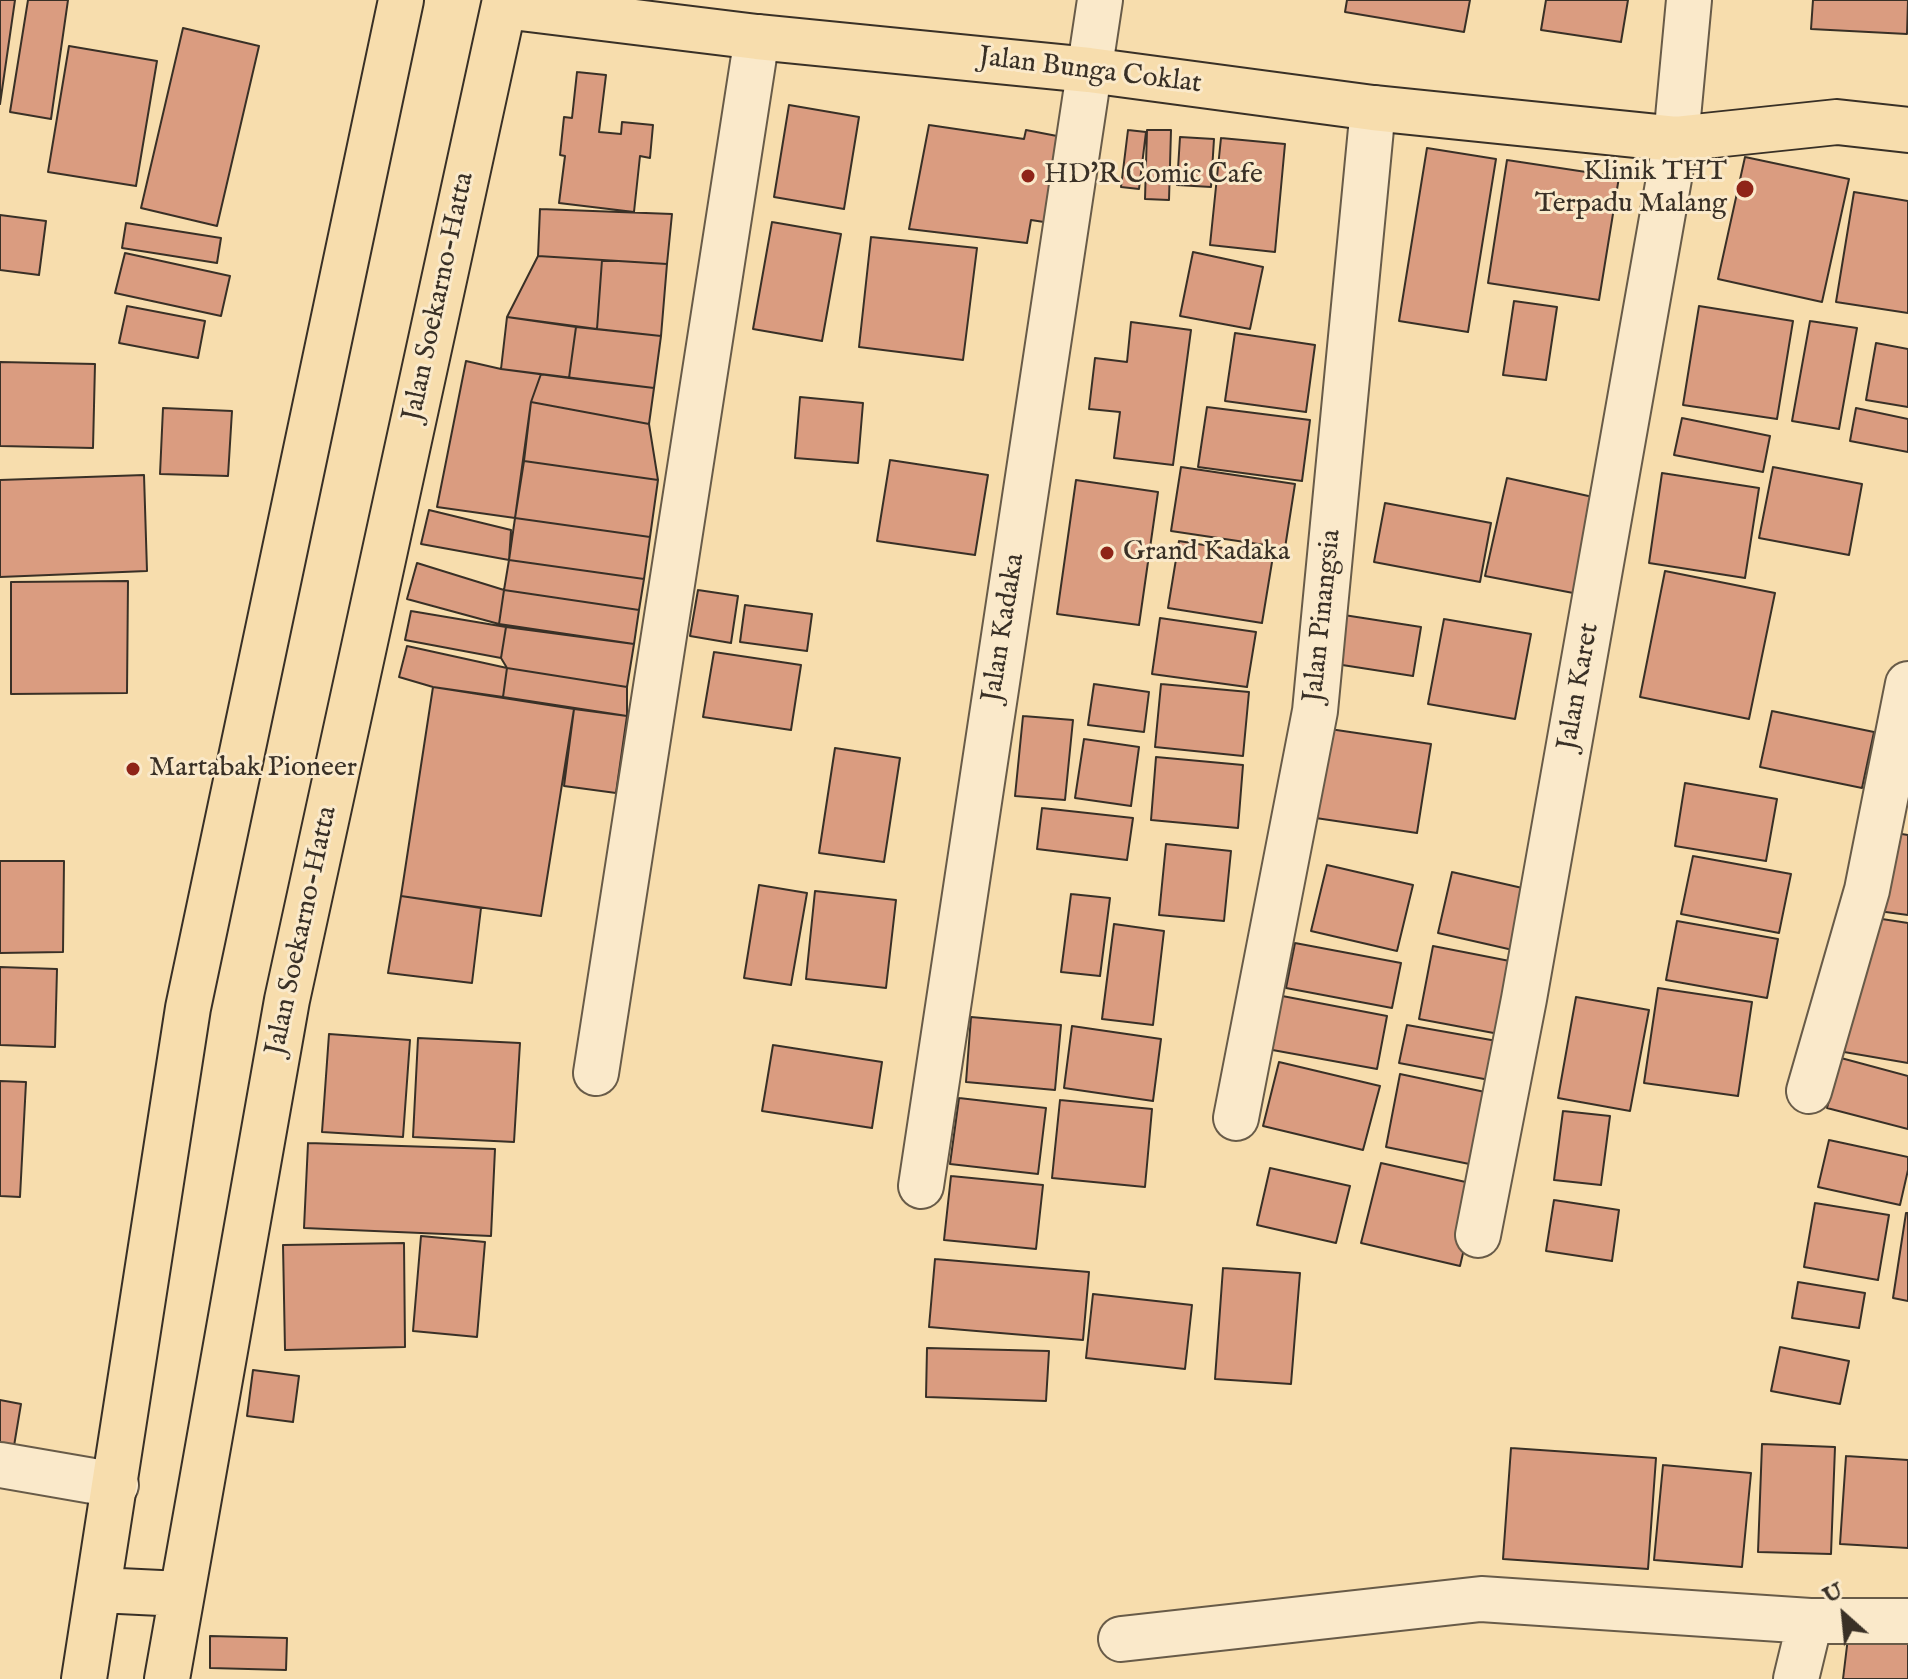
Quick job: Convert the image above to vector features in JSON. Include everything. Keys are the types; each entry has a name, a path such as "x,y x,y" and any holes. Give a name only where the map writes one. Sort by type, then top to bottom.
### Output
{"main road":[{"path":"84,1679 188,1008 401,0"},
{"name":"Jalan Bunga Coklat","path":"505,3 757,37 1089,70 1373,108 1676,139 1837,122 1908,130"},
{"name":"Jalan Soekarno-Hatta","path":"167,1679 287,1000 505,3"},
{"path":"99,1590 181,1594"}],"street":[{"name":"Jalan Kadaka","path":"921,1186 1100,0"},
{"name":"Jalan Karet","path":"1478,1235 1524,999 1676,139 1689,0"},
{"path":"596,1073 757,37"},
{"name":"Jalan Pinangsia","path":"1236,1118 1315,711 1373,108"},
{"path":"1809,1091 1867,890 1908,684"},
{"path":"0,1465 116,1485"},
{"path":"1121,1639 1481,1599 1810,1621 1908,1621"},
{"path":"1796,1679 1810,1621"}],"building":[{"path":"0,0 15,0 0,104"},
{"path":"28,0 68,0 51,119 10,112"},
{"path":"1347,0 1470,0 1464,32 1345,12"},
{"path":"1546,0 1628,0 1621,42 1541,30"},
{"path":"1813,0 1908,0 1907,34 1811,29"},
{"path":"183,28 259,46 217,226 141,208"},
{"path":"69,46 157,61 136,186 48,172"},
{"path":"577,72 606,75 599,132 621,134 622,122 653,125 650,158 640,156 634,212 559,203 565,156 560,155 564,117 572,118"},
{"path":"789,105 859,117 844,209 774,197"},
{"path":"929,125 1024,139 1026,130 1057,136 1044,222 1031,220 1027,243 909,229"},
{"path":"1128,130 1146,132 1139,189 1121,187"},
{"path":"1147,130 1171,130 1169,200 1145,199"},
{"path":"1180,137 1214,139 1211,187 1177,185"},
{"path":"1221,138 1285,144 1275,252 1210,245"},
{"path":"1427,148 1496,159 1468,332 1399,321"},
{"path":"1745,157 1849,179 1822,302 1718,279"},
{"path":"1507,160 1619,177 1599,300 1488,283"},
{"path":"1854,192 1908,201 1908,313 1836,302"},
{"path":"540,209 672,214 667,264 538,256"},
{"path":"0,215 46,221 39,275 0,270"},
{"path":"772,222 841,234 822,341 753,329"},
{"path":"126,223 221,238 217,263 122,248"},
{"path":"871,237 977,248 963,360 859,347"},
{"path":"1193,252 1263,267 1250,329 1180,316"},
{"path":"125,253 230,276 221,316 115,293"},
{"path":"538,256 602,260 597,329 507,317"},
{"path":"602,260 667,264 661,336 597,329"},
{"path":"1514,301 1557,307 1546,380 1503,375"},
{"path":"127,306 205,321 198,358 119,343"},
{"path":"1699,306 1793,321 1777,419 1683,405"},
{"path":"507,317 576,327 569,378 501,369"},
{"path":"1810,321 1857,328 1839,429 1792,421"},
{"path":"1131,322 1191,330 1173,465 1114,458 1120,412 1089,409 1095,358 1127,362"},
{"path":"576,327 661,336 654,388 569,378"},
{"path":"1235,333 1315,345 1306,412 1225,401"},
{"path":"1876,343 1908,349 1908,407 1866,400"},
{"path":"466,361 541,374 531,402 515,518 437,507"},
{"path":"0,362 95,364 93,448 0,446"},
{"path":"541,374 654,388 649,424 531,402"},
{"path":"800,397 863,403 858,463 795,458"},
{"path":"531,402 649,424 658,480 524,461"},
{"path":"1207,407 1310,420 1302,481 1198,467"},
{"path":"163,408 232,411 228,476 160,474"},
{"path":"1856,408 1908,419 1908,452 1850,441"},
{"path":"1682,418 1770,436 1763,472 1674,455"},
{"path":"890,460 988,475 975,555 877,541"},
{"path":"524,461 658,480 650,537 515,518"},
{"path":"1181,467 1295,484 1285,548 1171,531"},
{"path":"1773,467 1862,484 1849,555 1759,538"},
{"path":"1662,473 1759,488 1745,578 1649,563"},
{"path":"144,475 147,571 0,577 0,480"},
{"path":"1507,478 1611,501 1594,597 1485,576"},
{"name":"Grand Kadaka","path":"1076,480 1158,492 1139,625 1057,614"},
{"path":"1385,503 1491,523 1480,582 1374,562"},
{"path":"429,510 511,530 509,560 421,544"},
{"path":"515,518 650,537 644,579 509,560"},
{"path":"1179,541 1273,556 1262,623 1168,608"},
{"path":"509,560 644,579 639,610 504,590"},
{"path":"417,563 504,590 499,624 407,599"},
{"path":"1665,571 1775,593 1749,719 1640,697"},
{"path":"128,581 127,693 11,694 11,582"},
{"path":"504,590 639,610 634,644 499,624"},
{"path":"698,590 738,596 731,643 690,636"},
{"path":"745,605 812,614 807,651 740,642"},
{"path":"411,611 506,627 501,658 405,640"},
{"path":"1331,613 1421,627 1413,676 1323,662"},
{"path":"1160,618 1256,632 1247,687 1152,674"},
{"path":"1444,619 1531,634 1515,719 1428,704"},
{"path":"506,627 634,644 627,687 507,668 501,658"},
{"path":"407,646 507,668 503,697 433,687 399,677"},
{"path":"714,652 801,665 791,730 703,717"},
{"path":"507,668 627,687 627,716 503,697"},
{"path":"1094,684 1149,692 1144,732 1088,725"},
{"path":"1161,684 1249,692 1243,756 1155,747"},
{"path":"433,687 574,709 541,916 401,896"},
{"path":"574,709 627,716 616,793 564,786"},
{"path":"1772,711 1874,732 1862,788 1760,767"},
{"path":"1023,716 1073,720 1065,800 1015,796"},
{"path":"1323,728 1431,744 1417,833 1309,817"},
{"path":"1084,739 1139,747 1131,806 1075,798"},
{"path":"835,748 900,758 884,862 819,853"},
{"path":"1156,757 1243,765 1238,828 1151,820"},
{"path":"1685,783 1777,799 1766,861 1675,846"},
{"path":"1042,808 1133,818 1127,860 1037,849"},
{"path":"1883,831 1908,835 1908,915 1871,910"},
{"path":"1166,844 1231,851 1224,921 1159,915"},
{"path":"1693,856 1791,874 1779,933 1681,914"},
{"path":"0,861 64,861 63,952 0,953"},
{"path":"1327,865 1413,885 1397,951 1311,931"},
{"path":"1452,872 1540,892 1526,953 1438,933"},
{"path":"759,885 807,893 791,985 744,978"},
{"path":"815,891 896,900 886,988 806,979"},
{"path":"1071,894 1110,898 1100,976 1061,972"},
{"path":"401,896 481,908 472,983 388,973"},
{"path":"1869,917 1908,923 1908,1063 1844,1052"},
{"path":"1677,921 1778,939 1767,998 1666,980"},
{"path":"1114,924 1164,931 1153,1025 1102,1019"},
{"path":"1295,943 1401,963 1392,1008 1286,988"},
{"path":"1433,946 1530,965 1515,1037 1419,1019"},
{"path":"0,967 57,969 55,1047 0,1045"},
{"path":"1658,988 1752,1002 1738,1096 1644,1083"},
{"path":"1277,995 1387,1016 1377,1069 1267,1049"},
{"path":"1576,997 1649,1010 1630,1111 1558,1098"},
{"path":"971,1017 1061,1025 1055,1090 966,1082"},
{"path":"1407,1025 1508,1043 1500,1082 1399,1063"},
{"path":"1072,1026 1161,1039 1153,1101 1064,1088"},
{"path":"329,1034 410,1040 403,1137 322,1132"},
{"path":"418,1038 520,1043 514,1142 413,1137"},
{"path":"773,1045 882,1062 872,1128 762,1111"},
{"path":"1841,1058 1908,1076 1908,1129 1827,1108"},
{"path":"1279,1062 1380,1086 1363,1150 1263,1126"},
{"path":"1400,1074 1499,1095 1484,1167 1386,1147"},
{"path":"0,1081 26,1082 20,1197 0,1196"},
{"path":"959,1098 1046,1108 1038,1174 950,1164"},
{"path":"1060,1100 1152,1109 1145,1187 1052,1178"},
{"path":"1563,1111 1610,1116 1601,1185 1554,1180"},
{"path":"1829,1140 1908,1157 1900,1205 1818,1187"},
{"path":"308,1143 495,1149 491,1236 304,1228"},
{"path":"1381,1163 1479,1185 1460,1266 1361,1243"},
{"path":"1270,1168 1350,1186 1336,1243 1257,1225"},
{"path":"951,1176 1043,1185 1036,1249 944,1240"},
{"path":"1554,1200 1619,1210 1612,1261 1546,1251"},
{"path":"1815,1203 1889,1215 1878,1280 1804,1267"},
{"path":"1908,1213 1908,1301 1893,1298"},
{"path":"421,1236 485,1242 477,1337 413,1331"},
{"path":"404,1243 405,1347 285,1350 283,1245"},
{"path":"935,1259 1089,1272 1083,1340 929,1327"},
{"path":"1223,1268 1300,1273 1291,1384 1215,1379"},
{"path":"1798,1282 1865,1293 1859,1328 1792,1318"},
{"path":"1093,1294 1192,1305 1185,1369 1086,1358"},
{"path":"1780,1347 1849,1361 1840,1404 1771,1391"},
{"path":"927,1348 1049,1351 1046,1401 926,1397"},
{"path":"253,1370 299,1376 293,1422 247,1416"},
{"path":"0,1400 21,1404 12,1458 0,1456"},
{"path":"1762,1444 1835,1447 1831,1554 1758,1552"},
{"path":"1511,1448 1656,1458 1648,1569 1503,1559"},
{"path":"1846,1456 1908,1460 1908,1548 1840,1544"},
{"path":"1663,1465 1751,1473 1742,1567 1654,1560"},
{"path":"1850,1621 1908,1628 1908,1679 1843,1679"},
{"path":"210,1636 287,1638 286,1670 210,1668"}],"place":[{"name":"HD'R Comic Cafe","path":"1028,176"},
{"name":"Klinik THT Terpadu Malang","path":"1745,189"},
{"name":"Grand Kadaka","path":"1107,553"},
{"name":"Martabak Pioneer","path":"133,769"}]}
